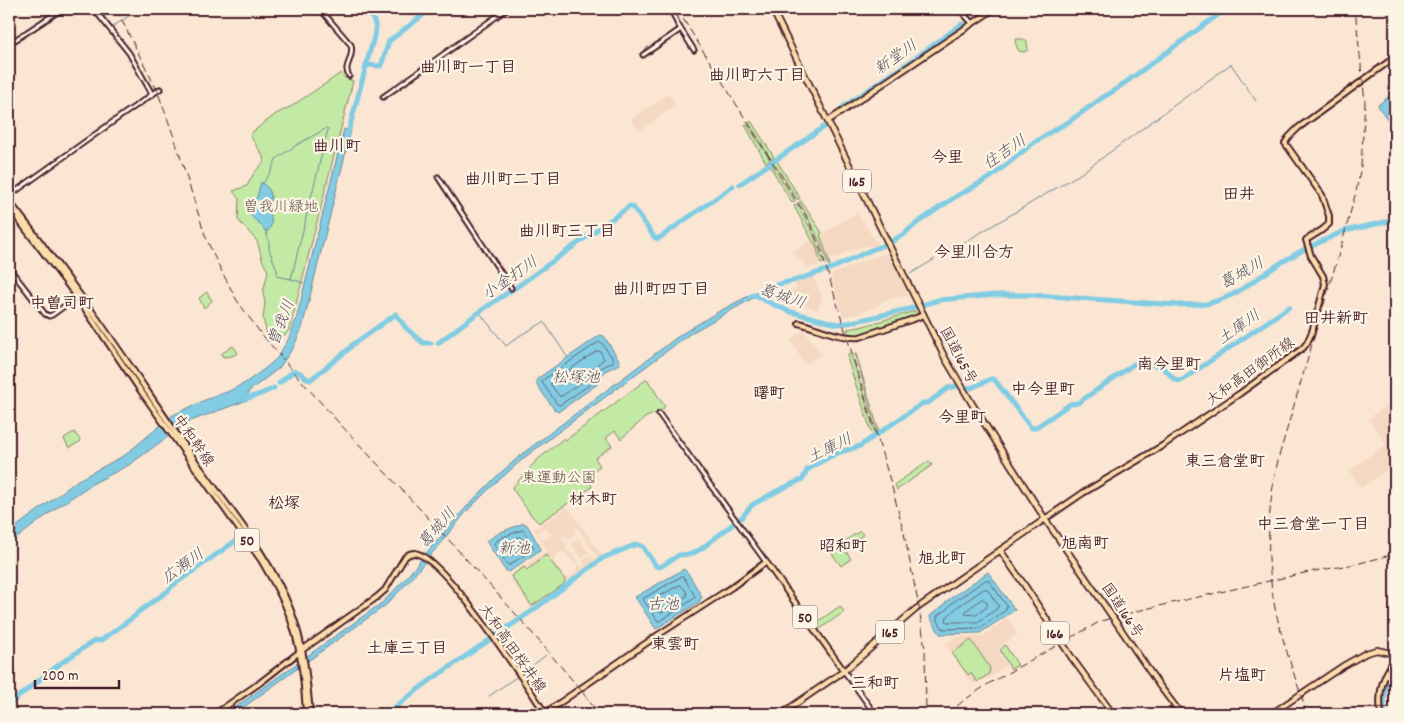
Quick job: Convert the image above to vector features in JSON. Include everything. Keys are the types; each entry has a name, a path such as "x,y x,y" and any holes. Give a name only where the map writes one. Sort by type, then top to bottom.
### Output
{"highway":[{"name":"国道165号","path":"772,9 961,387 1045,519"},
{"name":"165","path":"781,714 844,671 916,609 1045,519"},
{"name":"国道166号","path":"1045,519 1181,714"},
{"name":"166","path":"1000,550 1075,663 1113,714"},
{"path":"1271,714 1366,653 1377,650 1395,654"}],"main road":[{"path":"828,121 994,9"},
{"name":"大和高田御所線","path":"1045,519 1083,493 1162,446 1240,394 1307,344 1325,284 1306,240 1329,224 1329,216 1322,195 1285,143 1298,128 1395,57"},
{"name":"中和幹線","path":"9,201 89,308 272,578 288,613 302,657 308,714"},
{"name":"中和幹線","path":"9,207 77,297 159,412"},
{"path":"799,323 844,337 860,337 919,317 922,312"},
{"name":"大和高田桜井線","path":"300,651 377,597 385,590 402,560 408,554 413,553 420,555 447,577 493,637 545,713 766,562"},
{"name":"50","path":"766,562 844,671"},
{"path":"216,714 300,651"},
{"path":"1381,714 1381,687 1386,672 1395,659"}],"street":[{"path":"9,35 12,40 15,40 62,9"},
{"path":"94,9 129,53 152,94"},
{"path":"320,9 351,45 353,52 347,68 349,76"},
{"path":"383,97 507,9"},
{"path":"671,9 694,50"},
{"path":"959,9 972,23"},
{"path":"643,55 681,29"},
{"path":"9,196 160,89"},
{"path":"438,177 511,288"},
{"path":"9,268 45,314 52,315 77,297"},
{"path":"659,414 766,562"},
{"path":"844,671 875,714"}],"shaded area":[{"path":"669,94 676,105 639,131 631,119"},
{"path":"857,213 878,245 859,247 828,261 820,235"},
{"path":"812,240 816,244 821,264 809,268 792,252"},
{"path":"888,253 908,295 880,302 880,305 843,317 831,275 870,258"},
{"path":"813,277 822,297 818,310 779,295 778,292 796,289 795,283"},
{"path":"804,330 821,354 806,364 790,340"},
{"path":"1395,399 1395,464 1361,488 1349,471 1386,444 1368,419"},
{"path":"567,508 603,557 531,608 508,577 547,550 534,529","holes":["545,527 551,535 543,541 538,533","577,527 597,557 593,559 589,555 583,560 585,565 582,567 578,563 576,565 576,573 565,578 553,560 558,553 565,552 575,564 578,562 571,552 569,553 566,549 565,547 567,546 561,538 566,535 569,541 569,538 575,534 577,535 574,530","550,558 565,580 564,584 532,606 526,570 539,562 538,560"]},
{"path":"579,538 589,553 581,558 571,543"},
{"path":"1007,618 1018,634 998,649 1007,665 989,678 972,683 945,644 954,637 983,636"}],"green space":[{"path":"1015,39 1023,39 1027,42 1028,50 1024,52 1019,51"},
{"name":"曽我川緑地","path":"341,73 345,78 353,81 291,324 285,335 275,339 268,339 263,318 265,303 263,293 268,271 263,262 257,241 238,220 239,199 233,191 247,186 254,173 264,162 263,156 251,137 251,133 276,114 292,106"},
{"path":"751,121 774,157 771,159 749,123"},
{"path":"747,124 770,160 766,163 745,125"},
{"path":"777,161 800,198 798,200 774,163"},
{"path":"772,165 795,201 792,203 770,166"},
{"path":"801,201 822,233 820,234 830,265 828,265 816,233 799,202"},
{"path":"797,204 813,233 824,263 821,264 816,246 794,206"},
{"path":"207,292 212,301 204,308 199,298"},
{"path":"915,311 917,314 859,335 849,335 847,329 860,327"},
{"path":"233,346 238,353 223,357 221,354"},
{"path":"848,354 851,354 875,433 873,434 848,361"},
{"path":"855,354 879,432 877,433"},
{"name":"東運動公園","path":"647,379 665,407 659,412 646,417 621,439 615,431 606,438 612,446 595,458 600,466 587,475 592,487 539,523 512,488 536,461 564,438 566,440"},
{"path":"74,432 81,441 69,448 64,438"},
{"path":"929,461 932,465 897,490 895,484"},
{"path":"860,531 863,535 844,548 851,559 841,566 830,551"},
{"path":"546,555 565,580 564,584 532,606 511,576 524,567 527,570"},
{"path":"840,606 844,612 817,631 813,625"},
{"path":"971,640 990,668 989,674 977,682 971,673 968,675 952,653"},
{"path":"1005,645 1018,665 1011,669 1000,650"}],"water":[{"path":"1395,92 1395,130 1378,106"},
{"path":"344,129 351,131 302,328 293,348 279,368 249,391 250,399 188,422 129,465 92,484 59,506 9,544 9,532 78,480 125,455 173,415 245,383 277,358 288,340 296,320"},
{"path":"261,182 268,188 271,195 271,201 265,204 264,207 269,212 272,221 268,231 265,231 249,212 257,197"},
{"path":"756,292 757,295 753,298 691,333 525,457 467,511 410,580 386,605 234,714 226,714 383,602 470,503 522,454 680,335"},
{"name":"松塚池","path":"600,335 604,336 620,364 605,371 599,383 558,412 537,385 537,379"},
{"name":"新池","path":"524,523 527,525 540,550 509,572 505,570 486,541 501,532"},
{"name":"古池","path":"684,569 702,597 699,602 656,629 635,597"},
{"path":"988,572 1015,610 980,633 940,634 930,617 931,615 948,600"}],"waterway":[{"name":"曽我川","path":"347,137 376,29 367,9"},
{"path":"366,65 381,66 389,41 431,9"},
{"name":"新堂川","path":"973,18 986,9"},
{"name":"住吉川","path":"751,296 775,285 835,267 887,244 904,234 955,197 991,177 1032,144 1115,90 1226,9"},
{"path":"112,27 129,16"},
{"name":"新堂川","path":"843,107 962,24"},
{"path":"946,253 1080,174 1231,64 1256,101"},
{"name":"小金打川","path":"740,184 824,127"},
{"path":"263,184 271,172 276,159 295,146 328,129 291,279 277,276 266,231"},
{"name":"小金打川","path":"438,343 630,206 633,207 654,237 658,239 733,186"},
{"name":"葛城川","path":"753,295 788,311 837,324 913,308 938,300 996,295 1034,295 1177,305 1206,304 1236,293 1282,262 1344,231 1395,220"},
{"path":"910,274 935,259"},
{"path":"291,279 304,283"},
{"name":"土庫川","path":"386,714 432,679 532,611 603,558 637,544 642,546 656,566 660,567 679,555 691,554 701,549 742,517 752,505 803,479 807,470 822,461 837,453 860,446 923,403 928,403 948,388 957,386 971,388 994,379 1031,428 1035,428 1070,404 1078,403 1134,364 1161,367 1176,380 1181,381 1289,307"},
{"path":"479,312 506,346 519,336 544,322 568,358"},
{"name":"小金打川","path":"279,383 294,371 310,380 352,345 396,314 406,328 423,343 431,343"},
{"name":"小金打川","path":"244,399 274,388"},
{"name":"広瀬川","path":"137,613 241,537"},
{"name":"広瀬川","path":"64,661 94,641 102,640 135,616"},
{"path":"522,674 546,655"},
{"name":"広瀬川","path":"9,704 61,663"},
{"path":"1384,714 1385,688 1395,664"},
{"path":"489,696 518,676"}],"railway":[{"path":"116,9 157,90 205,235 236,299 259,331 298,377 522,621 599,714"},
{"path":"677,9 804,213 821,250 904,533 919,607 925,649 926,714"},
{"path":"1307,714 1275,608 1269,551 1270,513 1279,456 1342,243 1361,166 1365,102 1355,9"},
{"path":"948,714 988,684 1101,621 1141,610 1395,554"}],"district":[{"name":"曲川町一丁目","path":"468,66"},
{"name":"曲川町六丁目","path":"757,74"},
{"name":"曲川町","path":"337,145"},
{"name":"今里","path":"947,156"},
{"name":"曲川町二丁目","path":"513,178"},
{"name":"田井","path":"1239,193"},
{"name":"曲川町三丁目","path":"567,230"},
{"name":"今里川合方","path":"974,251"},
{"name":"曲川町四丁目","path":"661,288"},
{"name":"中曽司町","path":"62,302"},
{"name":"田井新町","path":"1336,317"},
{"name":"南今里町","path":"1169,363"},
{"name":"中今里町","path":"1043,388"},
{"name":"曙町","path":"769,392"},
{"name":"今里町","path":"962,416"},
{"name":"東三倉堂町","path":"1225,460"},
{"name":"材木町","path":"593,498"},
{"name":"松塚","path":"284,502"},
{"name":"中三倉堂一丁目","path":"1313,523"},
{"name":"旭南町","path":"1085,542"},
{"name":"昭和町","path":"843,545"},
{"name":"旭北町","path":"942,557"},
{"name":"東雲町","path":"675,643"},
{"name":"土庫三丁目","path":"407,647"},
{"name":"片塩町","path":"1242,674"},
{"name":"三和町","path":"875,682"}]}
